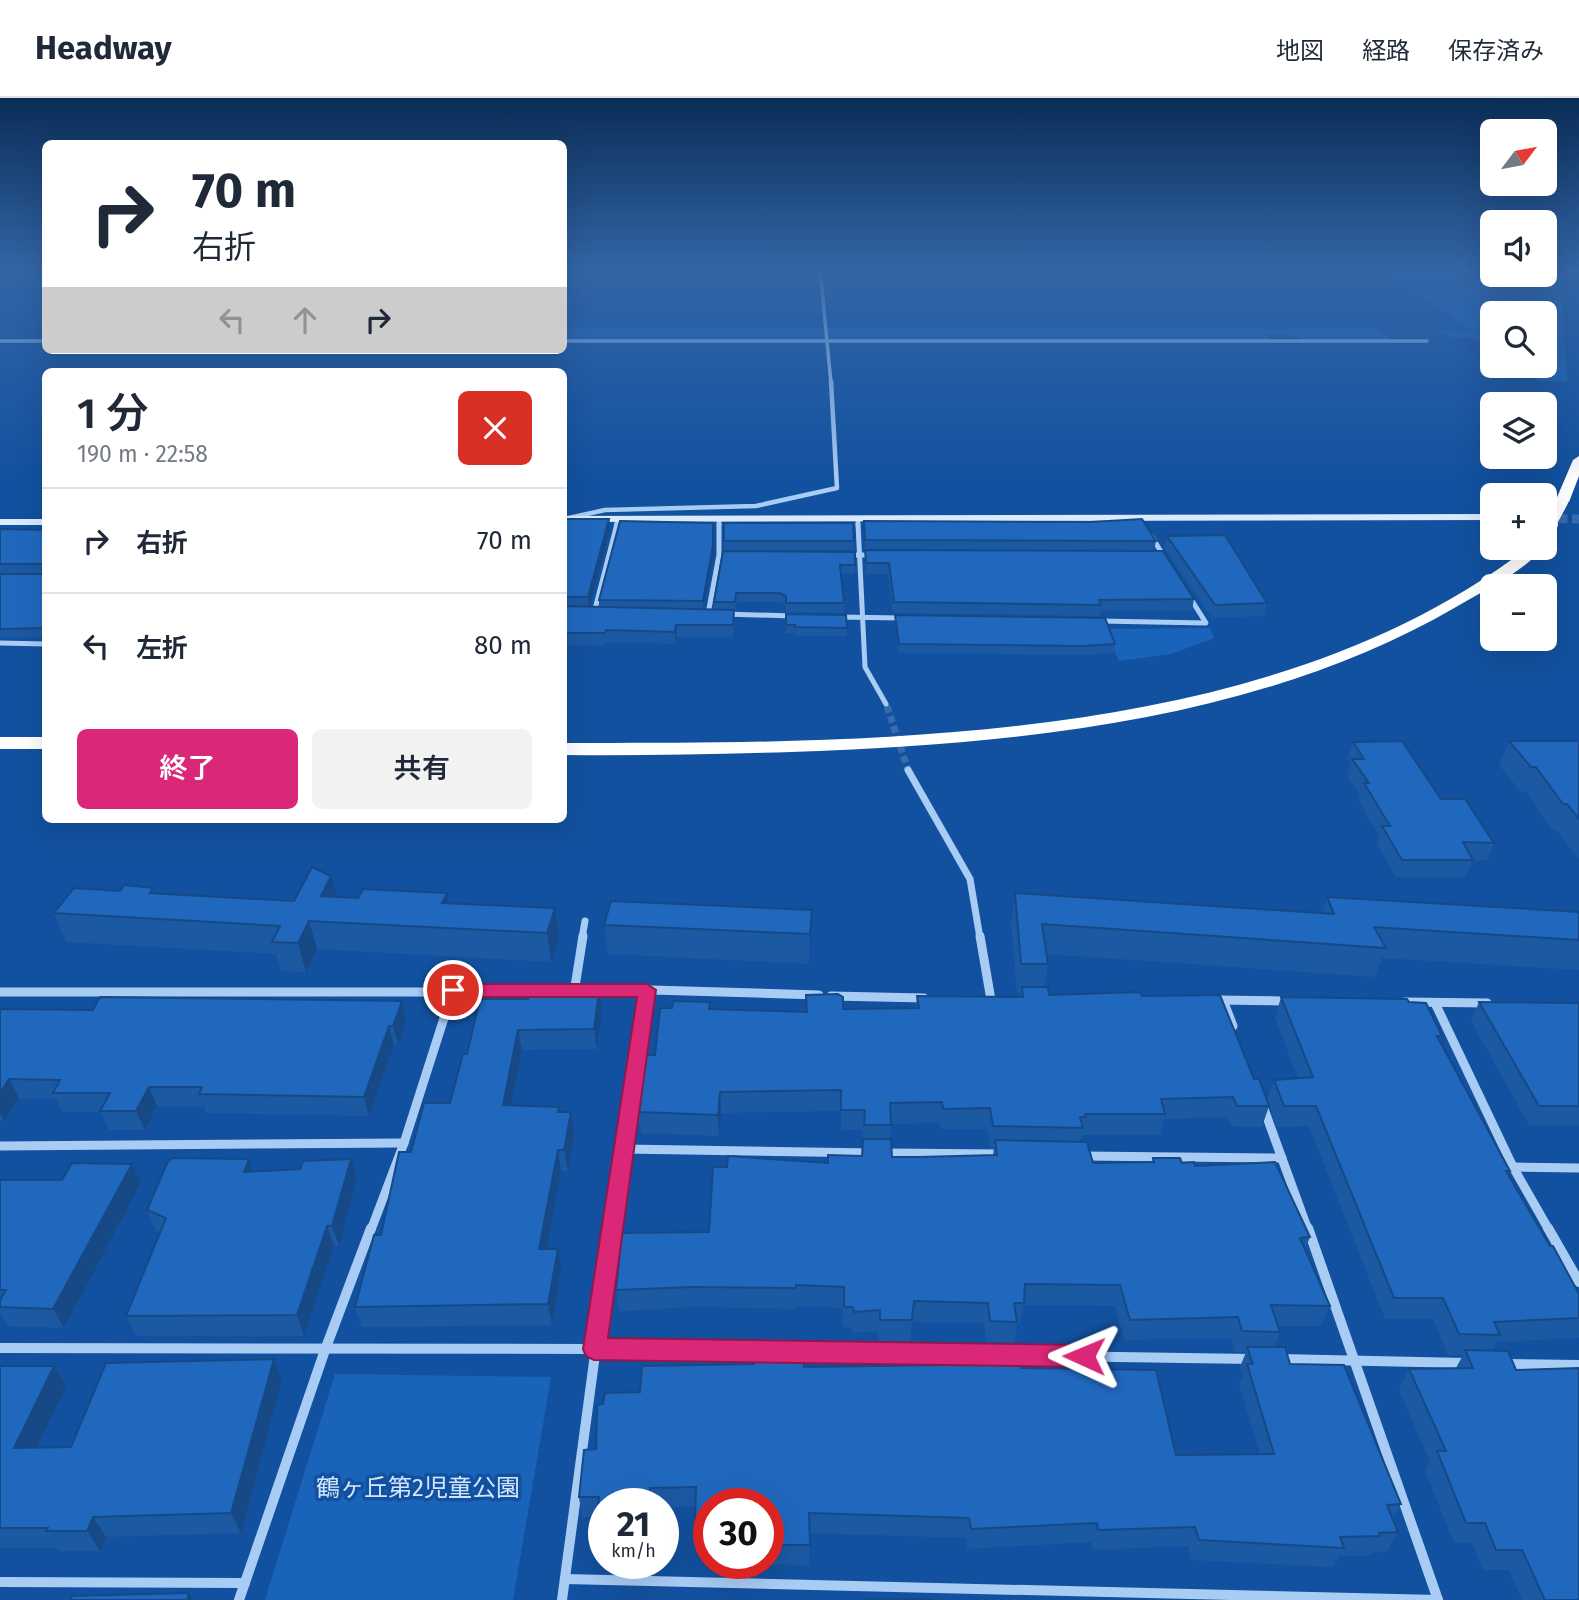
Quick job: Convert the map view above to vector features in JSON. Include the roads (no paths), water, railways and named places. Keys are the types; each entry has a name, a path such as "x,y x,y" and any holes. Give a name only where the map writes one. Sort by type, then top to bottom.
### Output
{"highway":[{"path":"1557,511 1579,460"},
{"path":"567,749 729,749 898,742 1010,732 1163,708 1246,690 1317,667 1389,636 1442,609 1521,560"},
{"path":"0,743 42,744"}],"street":[{"path":"0,341 42,341"},
{"path":"567,341 1427,341"},
{"path":"567,518 605,510 756,506 836,488 829,341"},
{"path":"567,519 1480,517"},
{"path":"593,614 618,519"},
{"path":"708,614 719,555 719,519"},
{"path":"1140,519 1172,568"},
{"path":"858,520 860,617 865,667 886,704"},
{"path":"0,522 42,522"},
{"path":"719,555 733,555"},
{"path":"844,555 886,555"},
{"path":"1151,557 1165,557"},
{"path":"1096,621 1206,623 1185,590"},
{"path":"583,614 606,614"},
{"path":"696,614 805,616"},
{"path":"833,617 916,618"},
{"path":"37,644 42,639"},
{"path":"0,643 42,644"},
{"path":"908,770 970,879 991,1000"},
{"path":"573,993 585,921"},
{"path":"239,1600 325,1350 404,1143 453,990"},
{"path":"0,992 453,990 573,993 647,990 937,999"},
{"path":"562,1600 594,1349 647,990"},
{"path":"977,1000 1005,1000"},
{"path":"1209,1000 1302,1001"},
{"path":"1223,1000 1236,1036"},
{"path":"1395,1002 1500,1003"},
{"path":"1435,1003 1513,1167 1579,1282"},
{"path":"565,1579 1438,1600 1356,1360 1259,1097"},
{"path":"0,1146 404,1143"},
{"path":"624,1149 1007,1154"},
{"path":"1076,1156 1282,1158"},
{"path":"1513,1167 1579,1168"},
{"path":"0,1348 594,1349 1259,1359"},
{"path":"1273,1359 1482,1363"},
{"path":"1496,1363 1579,1365"},
{"path":"0,1582 245,1583"}],"tunnel":[{"path":"1557,518 1579,519"},
{"path":"887,706 908,770"}],"park label":[{"name":"鶴ヶ丘第2児童公園","path":"418,1488"}]}
